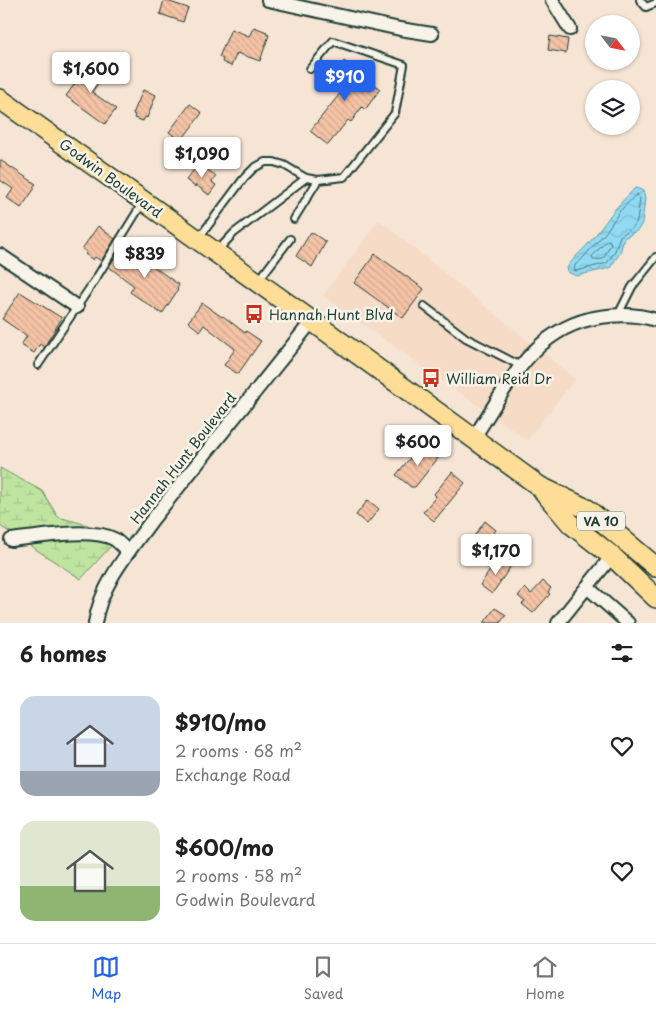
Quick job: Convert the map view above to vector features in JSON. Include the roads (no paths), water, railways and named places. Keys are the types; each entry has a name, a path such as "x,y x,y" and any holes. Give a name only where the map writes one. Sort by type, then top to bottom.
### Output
{"main road":[{"name":"Godwin Boulevard","path":"0,100 258,282 539,486 587,509 656,567"},
{"name":"Godwin Boulevard","path":"539,486 571,524 612,556 656,598"}],"street":[{"path":"268,0 307,4 400,29 432,34"},
{"path":"552,0 570,29"},
{"path":"0,255 77,308"},
{"path":"473,439 521,366 536,348 552,334 572,324 592,318 631,315 656,320"},
{"name":"Hannah Hunt Boulevard","path":"95,623 108,583 128,552 312,321"},
{"path":"11,540 70,534 99,534 114,539 128,552"},
{"path":"558,623 612,556"},
{"path":"587,587 628,623"}],"lane":[{"path":"640,0 646,7 656,2"},
{"path":"198,240 244,178 254,168 265,162 274,162 284,165 306,178 318,180 344,178 395,114 404,64 332,41 310,69"},
{"path":"215,252 234,233 306,178"},
{"path":"294,219 318,180"},
{"path":"38,365 77,308 143,201"},
{"path":"258,282 290,239"},
{"path":"618,315 632,287 656,257"},
{"path":"424,306 466,338 521,366"}],"water":[{"path":"637,188 643,191 645,198 642,223 638,230 624,238 620,253 610,268 576,276 568,272 567,268 571,262 592,240 617,206"}],"place":[{"name":"Hannah Hunt Blvd","path":"254,314"},
{"name":"William Reid Dr","path":"431,378"}]}
